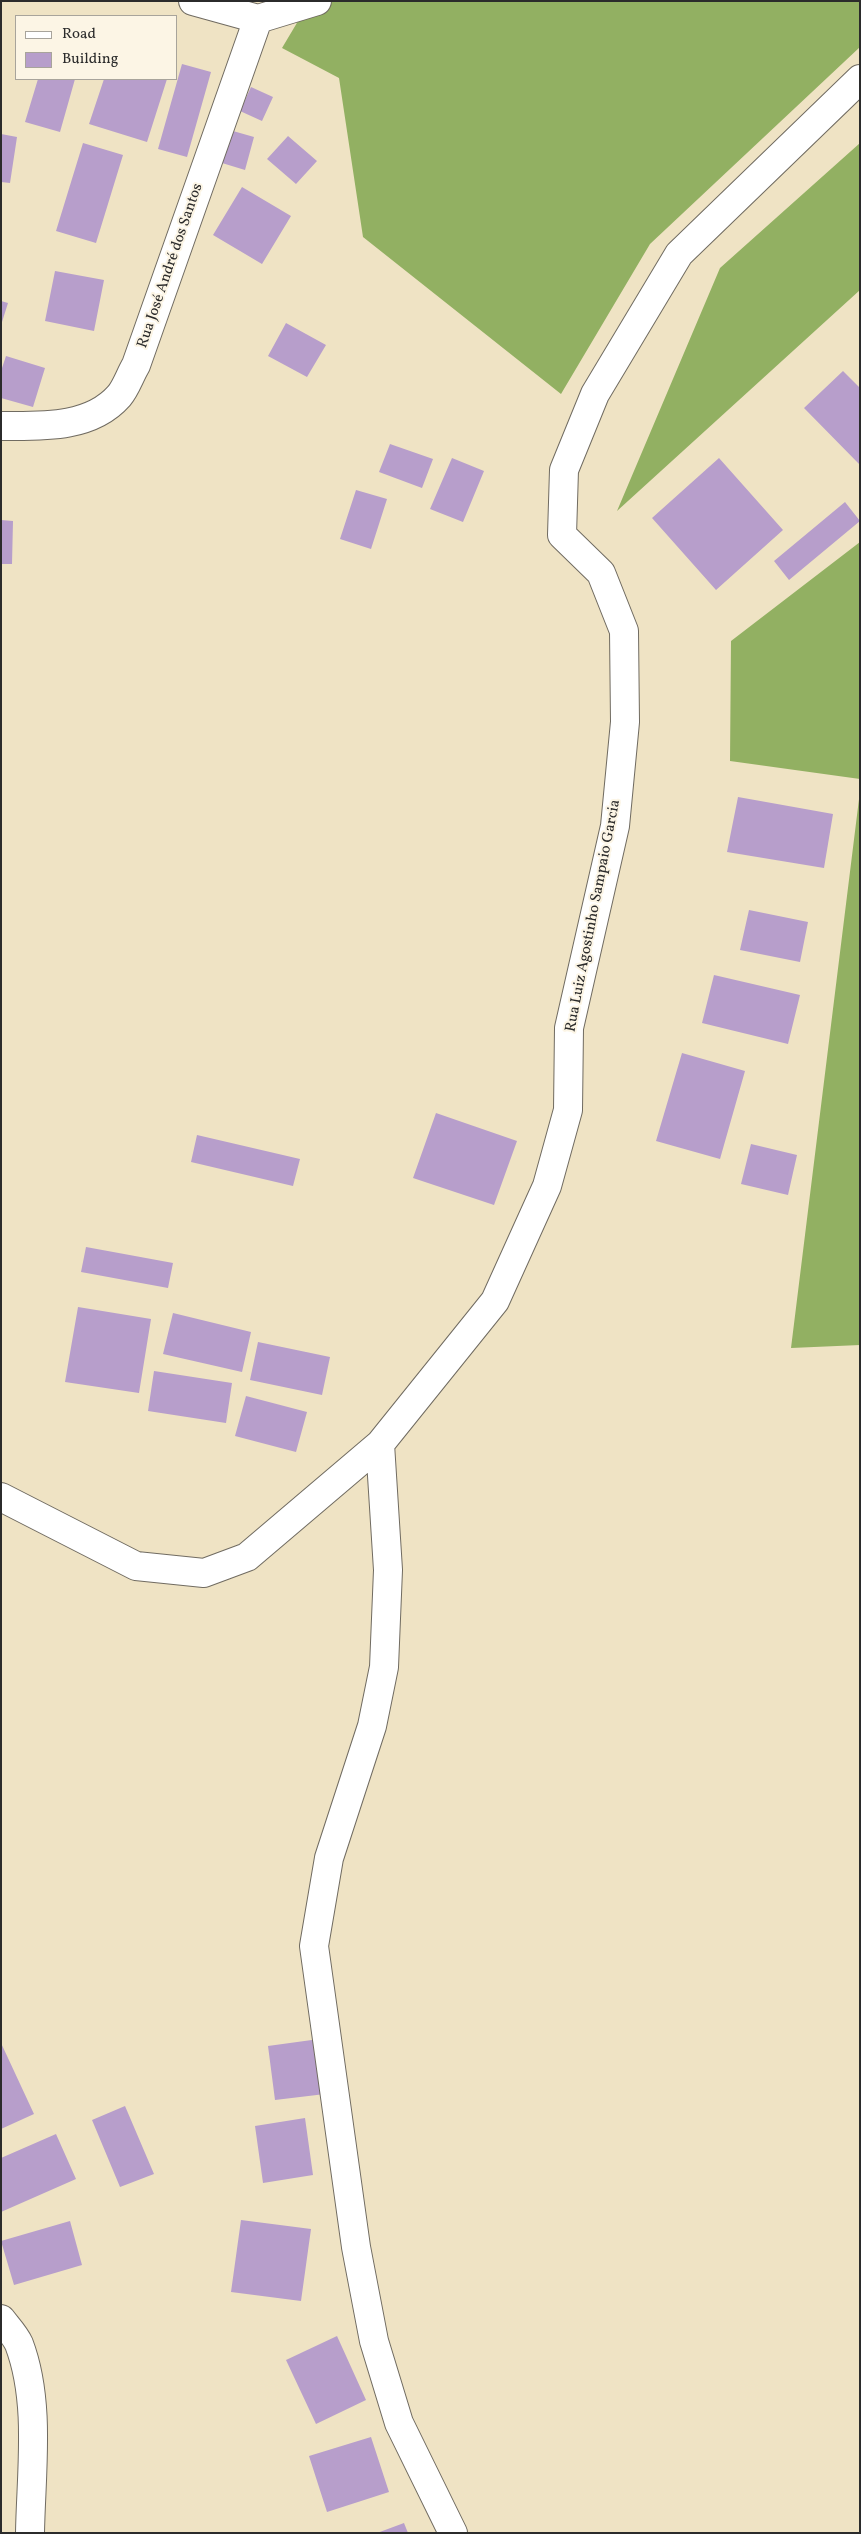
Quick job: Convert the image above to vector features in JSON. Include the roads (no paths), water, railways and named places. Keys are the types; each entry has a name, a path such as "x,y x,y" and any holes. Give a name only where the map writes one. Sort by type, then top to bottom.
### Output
{"street":[{"path":"193,1 258,18 318,1"},
{"name":"Rua José André dos Santos","path":"3,426 56,425 93,416 119,396 136,365 258,18"},
{"name":"Rua Luiz Agostinho Sampaio Garcia","path":"1,1497 136,1566 204,1573 247,1557 380,1444 494,1301 547,1186 568,1110 569,1028 615,826 625,722 624,631 601,573 562,534 564,470 595,394 679,254 860,80"},
{"path":"380,1444 388,1570 384,1666 372,1726 329,1858 314,1946 356,2246 374,2341 399,2423 453,2533"},
{"path":"1,2319 18,2342 29,2377 31,2428 30,2533"}]}
